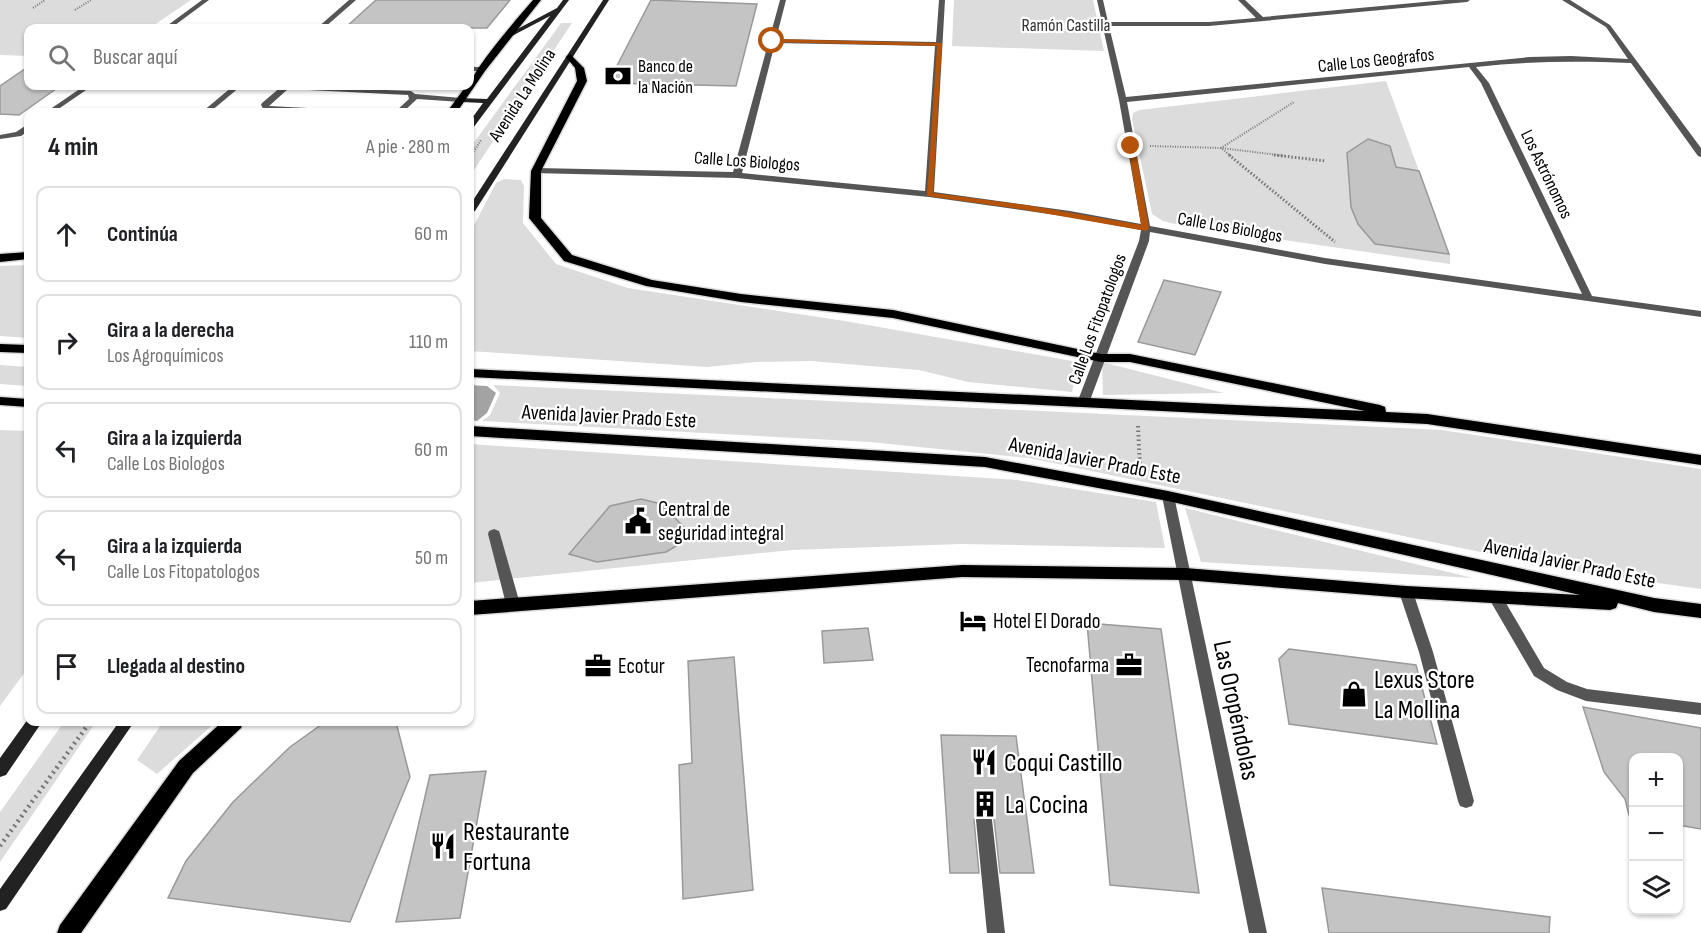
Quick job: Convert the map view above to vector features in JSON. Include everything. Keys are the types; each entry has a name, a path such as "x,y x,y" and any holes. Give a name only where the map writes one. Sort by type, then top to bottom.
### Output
{"main road":[{"path":"474,81 537,0"},
{"name":"Avenida La Molina","path":"474,121 566,0"},
{"name":"Avenida La Molina","path":"474,204 606,0"},
{"path":"508,36 560,9"},
{"path":"570,57 579,68 582,81 536,171 535,218 568,258 650,283 741,298 893,314 1101,358 1130,358 1427,419"},
{"path":"455,108 468,90"},
{"path":"461,100 489,101"},
{"path":"0,258 24,256"},
{"path":"0,348 24,349"},
{"name":"Avenida Javier Prado Este","path":"474,373 1427,419 1701,460"},
{"path":"0,401 24,403"},
{"name":"Avenida Javier Prado Este","path":"474,431 985,462 1168,496 1654,605 1701,611"},
{"path":"474,608 962,571 1185,574 1406,592 1654,605"},
{"path":"0,770 31,726"},
{"path":"0,903 125,726"},
{"path":"68,933 186,767 230,726"}],"street":[{"path":"172,24 206,0"},
{"path":"325,24 352,0"},
{"path":"737,175 783,0"},
{"path":"929,194 942,0"},
{"name":"Calle Los Fitopatologos","path":"1083,403 1144,241 1146,228 1123,100 1100,0"},
{"path":"1241,0 1261,20"},
{"path":"1104,24 1193,24 1261,20 1467,0"},
{"path":"1565,0 1604,22 1701,154"},
{"path":"772,41 940,44"},
{"name":"Calle Los Geografos","path":"1123,100 1543,58 1633,61"},
{"name":"Los Astrónomos","path":"1471,65 1485,82 1589,299"},
{"path":"474,69 482,69"},
{"path":"57,108 82,90"},
{"path":"211,108 232,90"},
{"path":"267,108 265,105 282,90"},
{"path":"366,90 406,92 413,96 461,100"},
{"path":"403,108 413,99 413,96"},
{"path":"0,137 18,134 24,130"},
{"name":"Calle Los Biologos","path":"536,171 737,175 929,194 1026,207 1336,263 1701,314"},
{"name":"Las Oropéndolas","path":"1168,496 1258,933"},
{"path":"494,534 513,604"},
{"path":"1406,592 1426,652 1466,801"},
{"path":"1495,597 1539,672 1562,686 1586,695 1701,709"},
{"path":"984,820 996,933"}],"path":[{"path":"33,8 45,0"},
{"path":"75,10 91,0"},
{"path":"1221,148 1300,98"},
{"path":"1131,146 1221,148 1326,161"},
{"path":"1221,148 1341,247"},
{"path":"0,846 87,726"}],"green space":[{"path":"0,0 191,0 156,24 24,24 24,56 0,55"},
{"name":"Ramón Castilla","path":"954,0 1093,0 1104,51 952,46"},
{"path":"561,23 572,23 474,170 474,143"},
{"path":"1386,81 1419,171 1347,160 1350,196 1355,214 1375,244 1450,254 1450,264 1179,225 1163,221 1152,214 1132,119 1133,113 1139,110"},
{"path":"504,179 521,180 524,186 523,223 556,264 628,288 845,321 1078,362 1072,392 968,382 919,370 811,361 756,362 707,367 474,351 474,225 496,183"},
{"path":"24,265 24,338 0,336 0,266"},
{"path":"1102,362 1224,393 1103,395"},
{"path":"0,365 24,367 24,386 0,384"},
{"path":"493,385 1442,430 1701,469 1701,589 1572,571 1029,458 870,442 482,421 490,415 500,393"},
{"path":"0,430 24,431 24,673 0,706"},
{"path":"474,444 1017,480 1156,502 1165,548 961,544 792,550 474,583"},
{"path":"1185,508 1473,578 1201,562"},
{"path":"61,726 93,726 0,862 0,812"},
{"path":"160,726 211,726 157,774 137,760"}],"shaded area":[{"path":"474,385 487,386 496,393 487,413 477,421 474,421"}],"building":[{"path":"376,0 510,0 487,28 474,28 474,24 349,24"},
{"path":"651,0 757,4 736,86 608,83"},
{"path":"24,70 24,90 54,90 29,108 24,108 24,111 19,115 0,114 0,86"},
{"path":"1368,139 1390,146 1396,167 1419,171 1449,254 1375,244 1358,224 1351,207 1347,153"},
{"path":"1164,280 1221,292 1195,355 1138,342"},
{"name":"Central de seguridad integral","path":"641,499 661,504 693,536 666,552 597,562 569,554 610,506"},
{"path":"1087,623 1161,629 1199,893 1110,885"},
{"path":"868,628 873,660 824,663 822,631"},
{"name":"Lexus Store La Mollina","path":"1289,649 1416,665 1437,744 1289,724 1279,659"},
{"path":"734,657 753,890 683,899 679,765 692,763 688,661"},
{"path":"1583,707 1701,728 1701,829 1683,826 1683,753 1629,753 1629,815 1625,799 1604,772"},
{"path":"319,726 397,726 410,777 350,922 168,898 186,861 233,802 290,747"},
{"name":"La Cocina","path":"941,735 1016,736 1034,873 1000,873 994,819 991,813 985,811 977,813 974,820 979,873 950,873"},
{"name":"Restaurante Fortuna","path":"486,771 460,918 396,922 430,775"},
{"path":"1322,888 1550,917 1549,933 1329,933"}],"place":[{"name":"Banco de la Nación","path":"618,76"},
{"name":"Central de seguridad integral","path":"638,521"},
{"name":"Hotel El Dorado","path":"973,621"},
{"name":"Tecnofarma","path":"1129,665"},
{"name":"Ecotur","path":"598,666"},
{"name":"Lexus Store La Mollina","path":"1354,694"},
{"name":"Coqui Castillo","path":"984,762"},
{"name":"La Cocina","path":"985,804"},
{"name":"Restaurante Fortuna","path":"443,846"}],"route":[{"path":"772,41 940,44 929,194 1026,207 1146,228 1131,146"}]}
